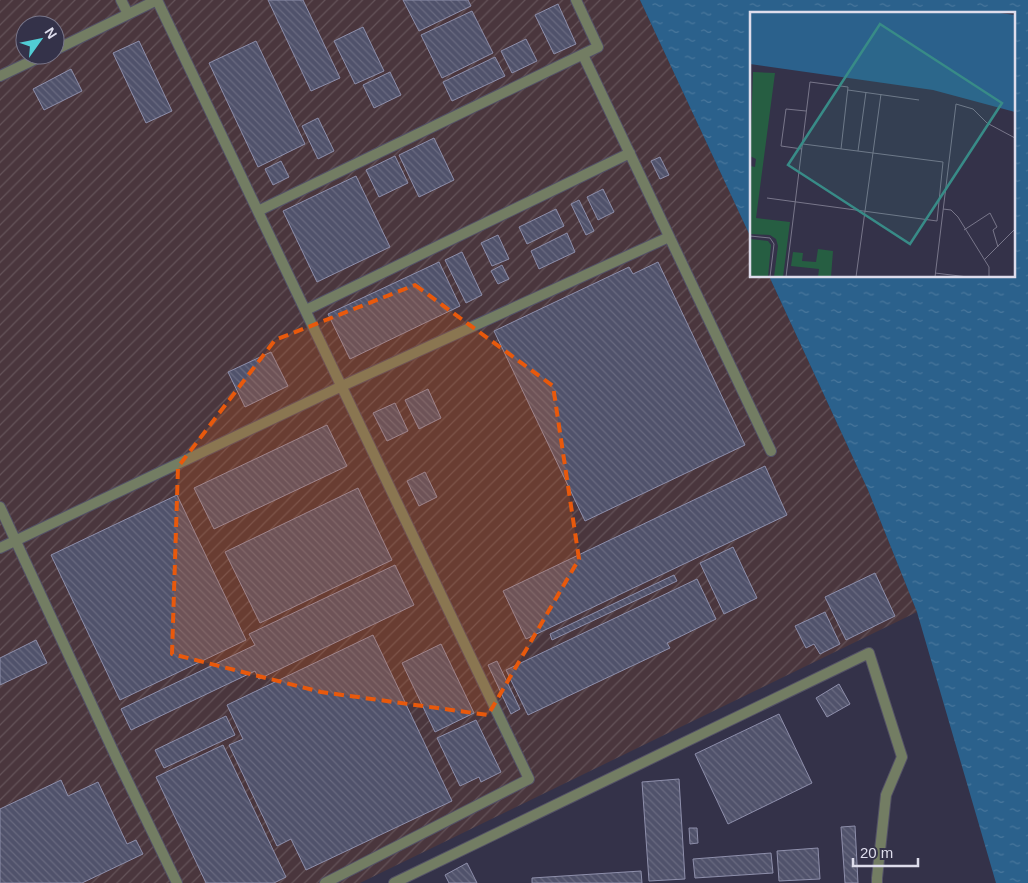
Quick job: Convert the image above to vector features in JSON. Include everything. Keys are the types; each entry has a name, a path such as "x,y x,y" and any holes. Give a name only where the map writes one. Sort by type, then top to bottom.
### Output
{"street":[{"path":"121,0 128,14"},
{"path":"65,45 157,0 529,779 325,883"},
{"path":"258,211 598,47 576,0"},
{"path":"583,55 771,451"},
{"path":"0,76 23,65"},
{"path":"306,310 630,153"},
{"path":"0,548 342,386 669,237"},
{"path":"0,507 176,883"},
{"path":"394,883 869,653 902,757 886,795 877,883"}],"highlighted area":[{"path":"415,285 553,386 579,559 488,715 321,692 172,654 178,467 275,340"}],"shaded area":[{"path":"0,0 640,0 750,236 750,278 770,278 868,490 917,612 360,883 0,883"}],"water":[{"path":"640,0 1028,0 1028,883 996,883 917,612 868,490 770,278 1016,278 1016,12 750,12 750,236"}],"building":[{"path":"268,0 303,0 340,78 311,91"},
{"path":"403,0 468,0 471,6 419,31"},
{"path":"558,4 576,44 554,54 535,15"},
{"path":"472,11 493,53 442,78 421,35"},
{"path":"363,27 384,71 355,84 334,41"},
{"path":"526,39 537,61 512,73 501,51"},
{"path":"139,41 172,111 146,123 113,53"},
{"path":"256,41 305,144 258,167 209,63"},
{"path":"495,57 505,76 452,101 443,82"},
{"path":"71,69 82,91 44,110 33,89"},
{"path":"390,72 401,95 374,108 363,85"},
{"path":"318,118 334,151 318,159 302,126"},
{"path":"434,138 454,180 419,197 399,155"},
{"path":"395,156 408,183 379,197 366,170"},
{"path":"660,157 669,175 660,179 651,161"},
{"path":"281,161 289,177 273,185 265,169"},
{"path":"356,176 390,247 317,282 283,211"},
{"path":"603,189 614,212 598,220 587,197"},
{"path":"579,200 594,231 586,235 571,204"},
{"path":"556,209 564,226 527,244 519,227"},
{"path":"567,233 575,252 539,269 531,251"},
{"path":"498,235 509,259 492,266 481,243"},
{"path":"462,252 482,295 466,303 445,260"},
{"path":"439,262 460,306 350,359 328,314"},
{"path":"658,262 745,445 585,521 494,331 629,267 633,274"},
{"path":"502,265 509,279 498,284 491,271"},
{"path":"271,352 288,386 245,407 228,372"},
{"path":"428,389 441,418 419,429 405,400"},
{"path":"395,403 408,431 387,441 373,413"},
{"path":"327,425 347,466 214,529 194,488"},
{"path":"765,466 787,515 526,639 503,591"},
{"path":"425,472 437,497 419,506 407,481"},
{"path":"358,488 392,560 260,623 225,552"},
{"path":"177,495 246,640 120,700 51,555"},
{"path":"733,547 757,598 724,614 700,563"},
{"path":"395,565 414,605 259,679 255,671 131,730 121,709 255,645 249,634"},
{"path":"875,573 895,616 846,640 825,597"},
{"path":"674,575 677,581 552,640 550,634"},
{"path":"697,579 716,619 667,643 670,648 528,715 506,670"},
{"path":"825,612 840,644 820,654 814,644 806,648 795,626"},
{"path":"373,635 452,801 306,870 291,839 277,846 229,745 243,739 227,705"},
{"path":"36,640 47,663 0,685 0,658"},
{"path":"441,644 474,713 435,732 402,663"},
{"path":"497,661 520,709 511,714 488,665"},
{"path":"839,684 850,704 827,717 816,698"},
{"path":"779,714 812,783 728,824 695,754"},
{"path":"226,716 235,735 164,768 155,750"},
{"path":"476,720 501,772 481,782 479,777 460,786 437,738"},
{"path":"223,745 286,877 274,883 206,883 156,777"},
{"path":"679,779 685,879 649,881 642,782"},
{"path":"61,780 68,796 98,782 127,844 136,840 143,854 82,883 0,883 0,809"},
{"path":"855,826 858,883 845,883 841,827"},
{"path":"689,828 697,828 698,843 690,844"},
{"path":"818,848 820,879 779,881 777,851"},
{"path":"771,853 773,873 695,878 693,859"},
{"path":"467,863 477,883 449,883 445,875"},
{"path":"641,871 642,883 532,883 532,878"}]}
